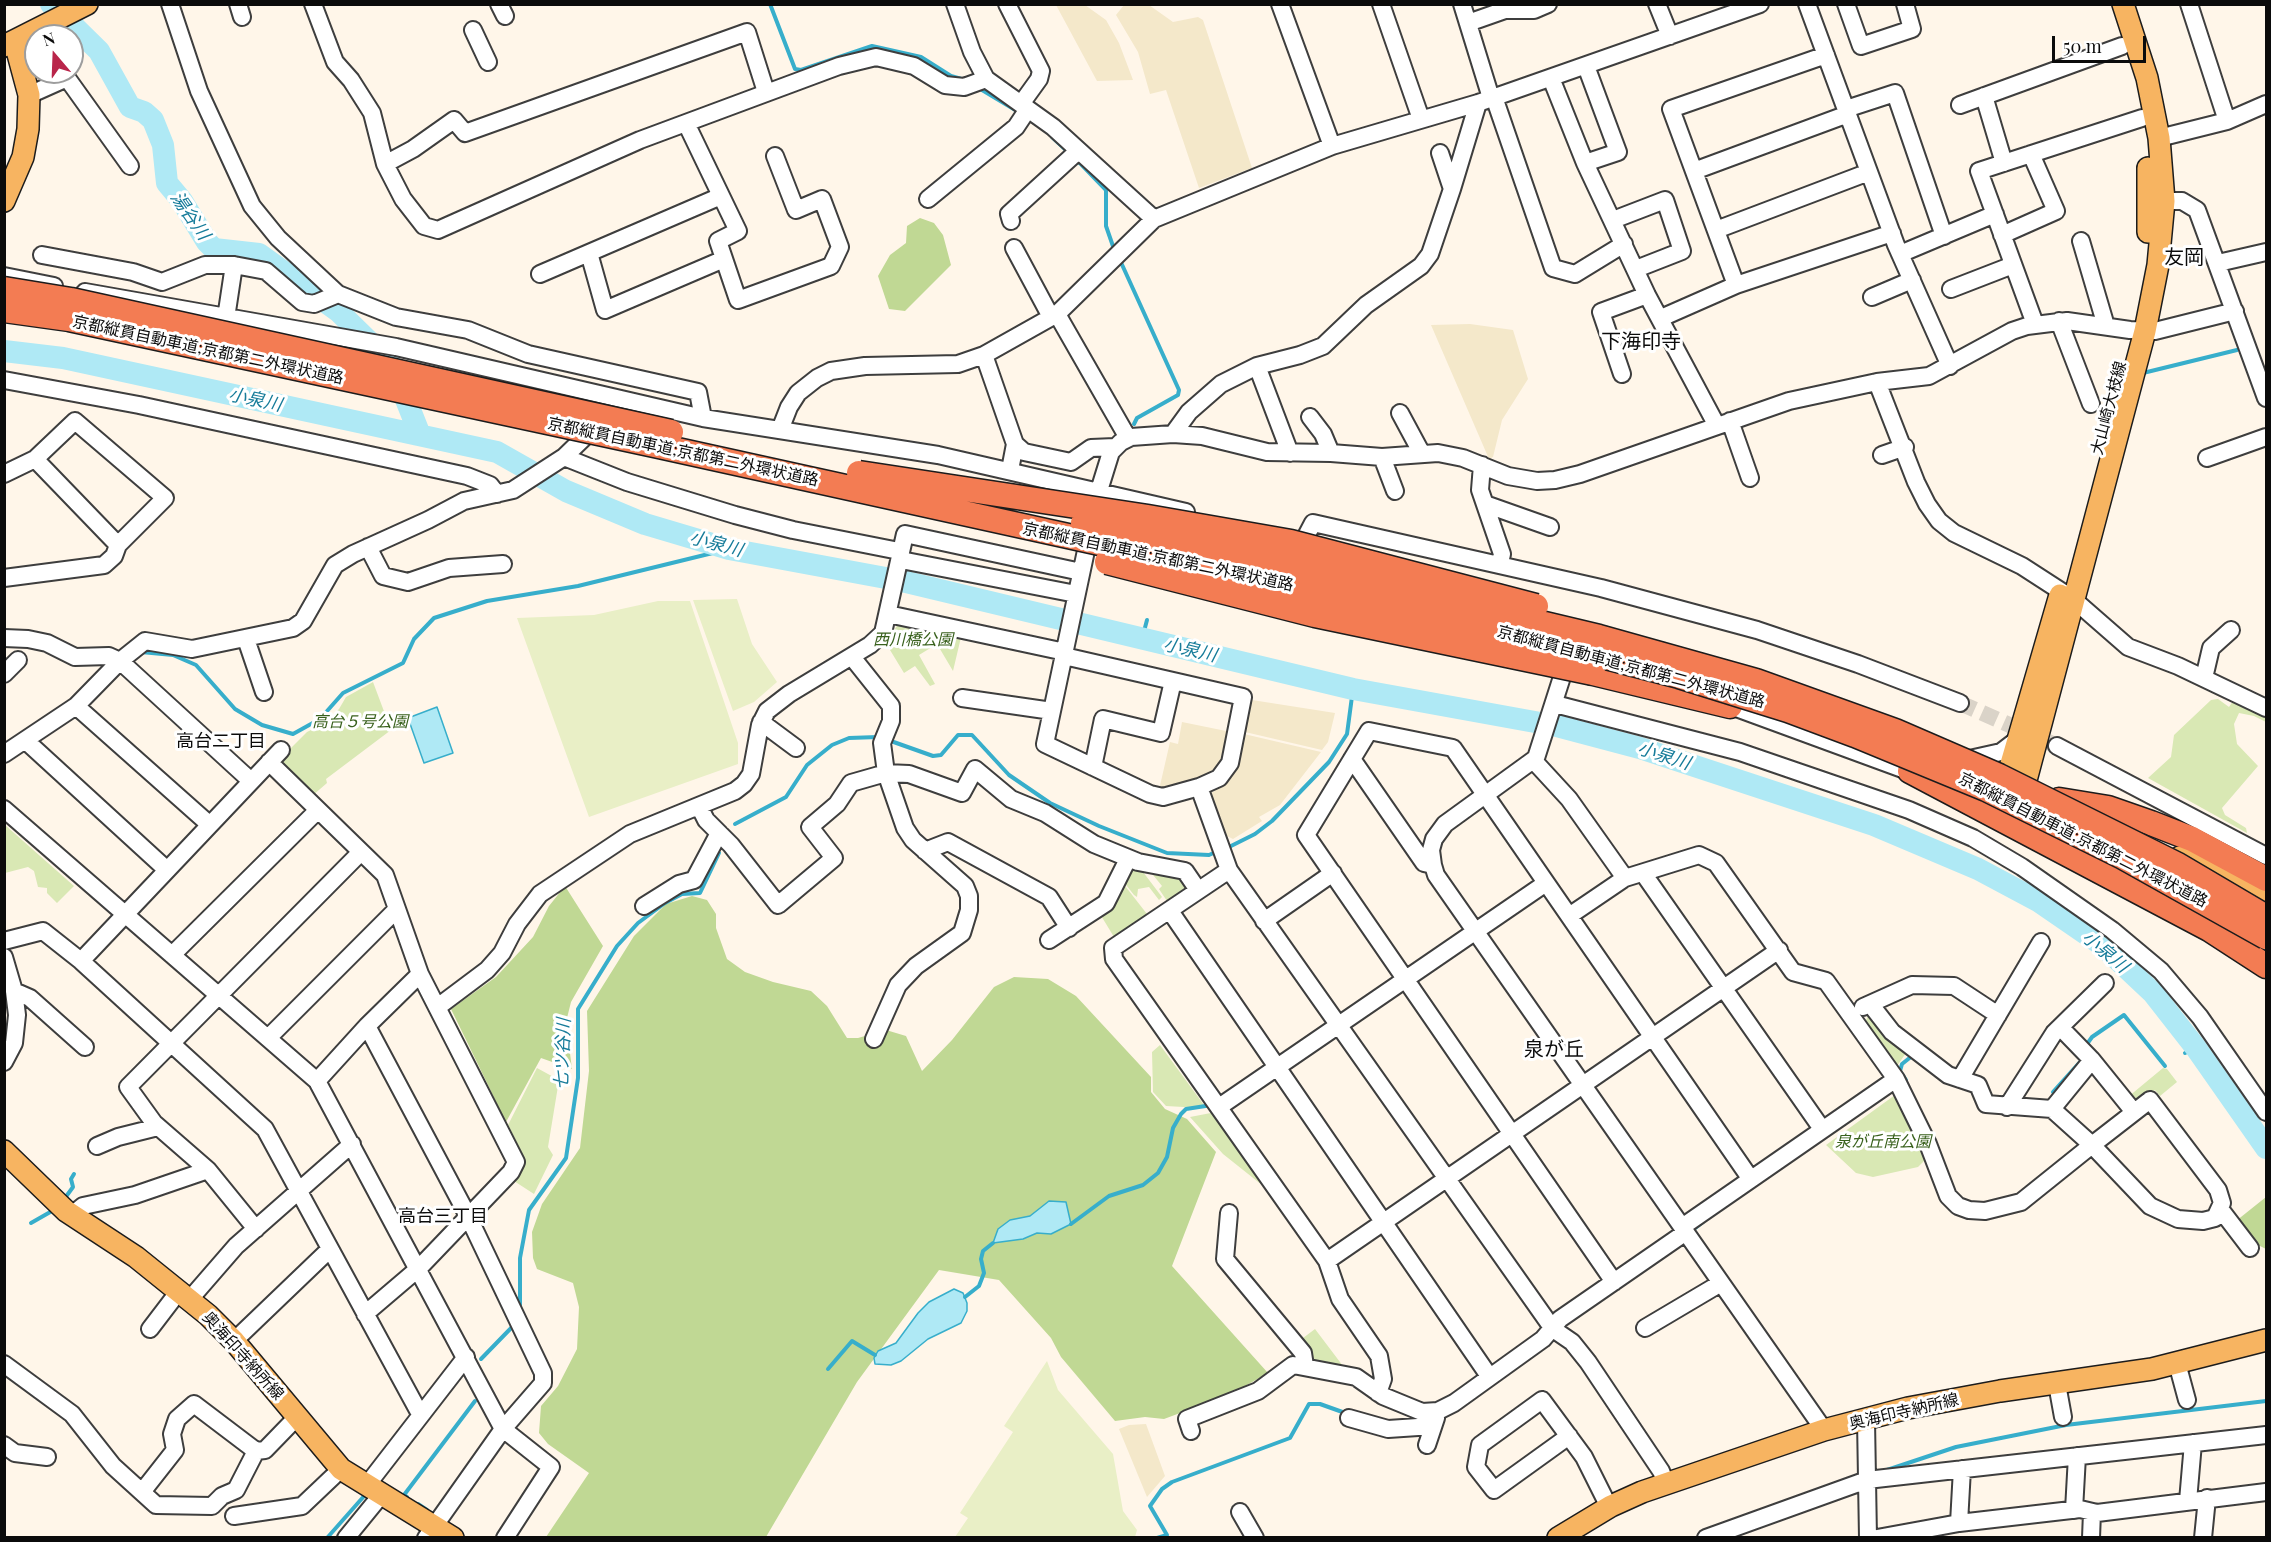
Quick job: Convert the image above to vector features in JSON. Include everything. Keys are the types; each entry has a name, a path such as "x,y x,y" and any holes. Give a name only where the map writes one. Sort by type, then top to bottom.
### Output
{"highway":[{"name":"京都縦貫自動車道;京都第二外環状道路","path":"4,289 164,320 1110,529 1347,577 1599,637 1756,681 1895,731 1999,776 2178,865 2266,917"},
{"name":"京都縦貫自動車道;京都第二外環状道路","path":"4,310 69,319 1536,639 1679,676 1788,710 1986,789 2123,857 2266,937"},
{"path":"859,473 1148,517 1291,542 1631,632 1748,670 1830,703 1870,723"},
{"path":"1000,522 1019,541 1315,615 1593,673 1730,706"},
{"path":"1910,771 2209,928 2266,966"},
{"path":"2009,790 2266,942"},
{"path":"2060,800 2108,808 2192,839 2261,868"}],"main road":[{"name":"大山崎大枝線","path":"2107,4 2122,46 2142,118 2148,170 2156,201"},
{"name":"大山崎大枝線","path":"2009,790 2067,595 2137,331 2158,265 2156,201 2159,138 2147,78 2123,4"},
{"path":"4,201 23,157 28,129 29,95 10,45 71,13"},
{"name":"大山崎大枝線","path":"2009,790 2018,739 2067,595"},
{"path":"2009,790 2060,800 2170,853 2266,892"},
{"path":"2009,790 2147,877"},
{"path":"2237,902 2266,906"},
{"name":"奥海印寺納所線","path":"4,1151 72,1215 136,1257 184,1295 234,1341 340,1469 374,1489 430,1532 453,1538"},
{"name":"奥海印寺納所線","path":"1558,1538 1609,1507 1666,1483 1824,1430 1908,1408 2177,1363 2266,1340"}],"street":[{"path":"170,4 200,91 252,206 326,299"},
{"path":"313,4 335,62 351,80 372,113 385,164 403,199 424,226 438,230 640,140 839,66 876,57 914,66 945,85 964,87 986,79"},
{"path":"955,4 972,52 986,79 1053,127 1154,219"},
{"path":"928,199 1016,127 1039,80 1041,71 1007,4"},
{"path":"1280,4 1332,146"},
{"path":"1381,4 1421,119"},
{"path":"1462,4 1488,99 1553,268 1575,274 1624,244"},
{"path":"1468,23 1505,10 1534,10 1548,4"},
{"path":"1657,4 1670,36"},
{"path":"780,430 789,407 798,393 817,378 831,372 865,366 958,364 984,356 1054,315 1154,219 1332,146 1488,99 1670,36 1733,9 1760,4"},
{"path":"1807,4 1900,254 1950,366"},
{"path":"1845,4 1861,46 1912,29 1905,4"},
{"path":"2189,4 2227,121"},
{"path":"473,30 488,62"},
{"path":"385,164 413,149 454,120 465,133 747,32 766,92"},
{"path":"1960,105 2122,46"},
{"path":"1736,285 1671,109 1826,55"},
{"path":"1586,66 1618,152 1586,163"},
{"path":"29,95 67,78 130,166"},
{"path":"1551,78 1586,163 1647,295 1724,424 1750,478"},
{"path":"1694,171 1895,93 1944,236"},
{"path":"1984,96 2004,163"},
{"path":"1173,434 1189,412 1209,392 1232,376 1323,346 1366,305 1421,266 1430,254 1452,189 1488,99"},
{"path":"2159,138 2227,121 2266,104"},
{"path":"2035,324 1979,171 2142,118"},
{"path":"686,123 738,231 718,241 738,300 831,266 840,247 822,199 796,210 775,156"},
{"path":"1011,221 1009,214 1078,151"},
{"path":"1440,153 1452,189"},
{"path":"2002,235 2056,211 2031,154"},
{"path":"1716,230 1869,172"},
{"path":"540,274 722,196"},
{"path":"1612,220 1665,200 1682,251 1636,269"},
{"path":"2156,201 2188,202 2197,210 2266,398"},
{"path":"1900,254 1995,214"},
{"path":"1661,318 1736,285 1892,233"},
{"path":"2081,241 2106,326"},
{"path":"1014,248 1054,315 1121,442"},
{"path":"2218,263 2266,252"},
{"path":"590,253 605,310 724,259"},
{"path":"42,255 133,272 162,282 205,265 234,265 267,271 302,302 326,299 468,330 528,354 698,392 703,418"},
{"path":"226,318 234,265"},
{"path":"1951,289 2013,265"},
{"path":"4,276 396,347 703,418 938,455 1010,470 1098,494 1247,525 1420,579 1605,650 1730,706 1910,771 2009,790"},
{"path":"1872,297 1912,280"},
{"path":"1622,374 1601,312 1647,295"},
{"path":"984,356 1015,444 1024,452 1071,462 1091,447 1173,434 1202,436 1267,452 1382,457 1421,452 1451,455 1508,476 1537,481 1555,480 1581,474 1789,401 1877,382 1929,376 2012,331 2035,324 2059,321 2137,331 2190,324 2235,311"},
{"path":"2059,321 2091,404"},
{"path":"1257,366 1290,453"},
{"path":"4,380 138,405 467,476 505,492"},
{"path":"1877,382 1926,504 1939,521 1954,533 2022,566 2067,595 2128,647 2204,678 2266,708"},
{"path":"4,754 76,706 120,661 145,641 192,649 283,632 303,621 335,566 368,547 464,501 505,492 561,459 592,430 618,399"},
{"path":"1400,413 1421,452"},
{"path":"1310,417 1323,434 1331,453"},
{"path":"4,474 35,459 75,421 165,498 118,545 114,556 104,565 4,578"},
{"path":"2207,458 2266,437"},
{"path":"889,611 1065,652 1244,697 1230,763 1219,778 1199,787 1163,797 1150,794 1045,744 1065,652 1098,494 1105,468 1121,442"},
{"path":"1010,470 1015,444"},
{"path":"1882,455 1905,447"},
{"path":"1382,457 1395,491"},
{"path":"35,459 118,545"},
{"path":"561,459 735,515 898,558 1076,598"},
{"path":"1482,465 1480,490 1502,554 1500,563"},
{"path":"1485,504 1550,527"},
{"path":"1303,542 1313,523 1500,563 1757,630 1858,664 1960,703"},
{"path":"439,1006 487,970 502,953 517,924 540,894 630,834 735,791 752,774 761,722 767,711 789,694 852,657 883,633 898,558 906,534 1081,572"},
{"path":"368,547 383,576 408,582 449,568 502,564"},
{"path":"2204,678 2211,648 2231,630"},
{"path":"4,638 47,643 75,657 109,656 120,661 251,782"},
{"path":"1574,638 1536,756 1445,824 1434,839 1431,850 1436,875 1824,1430"},
{"path":"246,639 264,692"},
{"path":"1605,650 1870,723 1965,760 2009,790"},
{"path":"852,657 891,706 892,713 884,738 886,773 905,828 925,850 965,886 969,896 969,910 962,933 916,966 898,985 874,1039"},
{"path":"4,674 18,660"},
{"path":"1093,767 1104,719 1161,733 1173,681"},
{"path":"962,698 1052,711"},
{"path":"1554,705 1740,753 1909,810 1973,838 2022,867 2112,930 2161,971 2200,1017 2266,1112"},
{"path":"76,706 210,825"},
{"path":"761,722 796,748"},
{"path":"1614,1282 1306,835 1369,731 1453,748 1750,1178"},
{"path":"1965,760 2001,752 2018,739"},
{"path":"25,740 167,870"},
{"path":"2057,746 2261,868"},
{"path":"81,961 281,750"},
{"path":"1536,756 1625,878"},
{"path":"1352,759 1424,863 1433,865"},
{"path":"269,762 385,875 420,974 439,1006 516,1162 511,1172 419,1269 365,1314"},
{"path":"699,806 706,820 724,838 778,905 834,858 810,828 837,804 851,783 886,773 909,774 962,793 975,769 1011,799 1045,813 1094,844 1128,859 1185,871 1198,890"},
{"path":"1199,787 1226,864 1264,921 1558,1332 1572,1342 1588,1362 1666,1483"},
{"path":"4,809 317,1081 503,1429 551,1467 504,1538"},
{"path":"172,955 318,810"},
{"path":"644,906 679,884 694,879 724,838"},
{"path":"925,850 948,842 1049,897 1069,928"},
{"path":"256,1229 208,1170 158,1127 128,1087 361,852"},
{"path":"1569,916 1625,878 1699,855 1716,863 1793,972 1827,981 1896,1079 1928,1144 1948,1196 1958,1206 1969,1210 1995,1209 2021,1202 2092,1145 2150,1100 2218,1190 2222,1203 2221,1210 2215,1218 2203,1221 2178,1219 2150,1206 2092,1145 2052,1109 1986,1104 1978,1085 1948,1075 1892,1032 1871,1005"},
{"path":"1049,940 1106,903 1128,859"},
{"path":"1226,864 1198,890 1170,911 1113,948 1114,959 1327,1262 1340,1299 1379,1356 1383,1379 1378,1393"},
{"path":"1264,921 1333,873"},
{"path":"1643,873 1822,1129"},
{"path":"1219,1107 1546,883"},
{"path":"268,1038 397,909"},
{"path":"1170,911 1489,1376"},
{"path":"4,941 43,931 81,961 171,1046 265,1129 420,1414"},
{"path":"1960,1079 2041,942"},
{"path":"1327,1262 1779,950"},
{"path":"4,957 14,991 17,1015 14,1043 4,1062"},
{"path":"317,1081 367,1026 420,974"},
{"path":"2007,1107 2060,1027 2105,983"},
{"path":"1848,1011 1871,1005 1912,985 1954,986 1998,1015"},
{"path":"14,991 30,998 85,1047"},
{"path":"367,1026 468,1216 543,1373 543,1383 503,1429 430,1532"},
{"path":"2060,1027 2092,1060 2134,1113"},
{"path":"2052,1109 2092,1060"},
{"path":"1349,1418 1388,1429 1436,1418 1489,1376 1558,1332 1560,1319 1614,1282 1750,1178 1896,1079"},
{"path":"97,1146 118,1137 158,1127"},
{"path":"150,1329 236,1246 352,1144"},
{"path":"72,1215 83,1206 135,1195 208,1170"},
{"path":"2221,1210 2250,1248"},
{"path":"1230,1213 1225,1259 1303,1353 1305,1366"},
{"path":"234,1341 330,1249"},
{"path":"1645,1328 1721,1283"},
{"path":"346,1538 420,1414 466,1358"},
{"path":"2177,1363 2187,1400"},
{"path":"4,1364 72,1414 113,1466 156,1505 212,1506 222,1496 236,1490 256,1451"},
{"path":"1191,1431 1187,1419 1258,1390 1293,1365 1356,1377 1378,1393 1436,1418"},
{"path":"2057,1384 2063,1417"},
{"path":"1569,1436 1494,1490 1476,1467 1480,1445 1542,1400 1569,1436 1584,1457 1609,1507"},
{"path":"142,1492 175,1450 172,1434 177,1419 194,1404 256,1451 265,1450 297,1417"},
{"path":"1427,1445 1436,1418"},
{"path":"1866,1420 1868,1538"},
{"path":"1714,1536 1867,1480 2266,1435"},
{"path":"2188,1501 2193,1443"},
{"path":"4,1445 15,1453 47,1458"},
{"path":"2074,1510 2077,1456"},
{"path":"234,1516 302,1506 340,1469"},
{"path":"1959,1523 1962,1469"},
{"path":"1877,1538 1959,1523 1976,1529 2074,1510 2092,1512 2266,1492"},
{"path":"2203,1538 2207,1498"},
{"path":"1240,1512 1255,1538"},
{"path":"2091,1538 2092,1512"}],"shaded area":[{"path":"1056,5 1085,5 1106,20 1119,43 1133,80 1097,81"},
{"path":"1124,5 1149,5 1173,22 1198,17 1203,20 1252,168 1199,188 1166,90 1150,94 1138,52 1116,15"},
{"path":"1470,324 1513,330 1528,379 1502,420 1493,457 1489,459 1431,325"},
{"path":"1252,700 1335,713 1328,742 1322,750 1245,732"},
{"path":"1182,722 1231,732 1225,760 1216,773 1206,778 1159,790 1170,742 1178,744"},
{"path":"1244,734 1321,752 1280,805 1259,817 1262,821 1233,839 1223,834 1211,793 1226,784 1235,771"},
{"path":"1146,1424 1165,1476 1147,1497 1119,1429 1129,1425"}],"green space":[{"path":"920,218 934,223 943,235 951,265 905,311 889,309 878,276 890,255 906,243 907,226"},
{"path":"737,599 752,644 777,682 754,702 733,711 693,600"},
{"path":"658,601 690,601 738,743 738,764 589,817 517,618 594,615"},
{"name":"西川橋公園","path":"901,620 962,633 953,671 937,644 919,655 935,684 930,686 915,666 904,673 890,650 896,641 890,636"},
{"name":"高台５号公園","path":"373,682 391,730 326,779 327,783 312,796 278,761 307,732 325,723 339,709 346,697"},
{"path":"2218,699 2229,707 2233,701 2266,715 2266,722 2254,716 2239,713 2234,724 2237,744 2258,766 2222,808 2225,815 2246,828 2247,833 2148,778 2171,757 2174,735 2211,700"},
{"path":"5,825 74,886 57,903 47,893 47,888 38,887 34,871 28,867 5,873"},
{"path":"1140,868 1162,897 1159,900 1149,887 1138,889 1137,897 1123,881 1129,870"},
{"path":"1149,870 1180,875 1189,885 1167,901 1159,889 1162,886"},
{"path":"1122,882 1147,914 1114,937 1100,914"},
{"path":"565,886 603,946 571,1002 566,1022 572,1069 541,1058 506,1122 451,1009 496,977 533,937 549,906"},
{"path":"692,896 707,900 716,914 716,928 727,959 745,972 773,982 811,991 827,1006 847,1038 858,1038 886,1030 906,1036 922,1071 952,1040 994,987 1014,977 1048,979 1076,996 1151,1077 1151,1092 1165,1109 1187,1119 1216,1152 1172,1266 1268,1373 1231,1394 1164,1419 1145,1417 1115,1421 1061,1357 1051,1338 999,1280 939,1270 857,1382 766,1537 546,1537 589,1473 548,1444 539,1433 541,1406 558,1386 577,1349 579,1307 573,1283 537,1269 533,1258 532,1232 542,1204 580,1148 589,1071 587,1011 634,936 666,904"},
{"path":"1869,1014 1908,1050 1895,1069 1864,1024"},
{"path":"1160,1045 1204,1105 1201,1108 1166,1106 1153,1092 1152,1052"},
{"path":"537,1068 559,1080 548,1147 553,1155 534,1194 514,1181 524,1164 524,1157 508,1125"},
{"path":"2163,1068 2167,1069 2177,1082 2160,1096 2155,1090 2137,1105 2128,1097"},
{"name":"泉が丘南公園","path":"1895,1095 1926,1159 1918,1167 1873,1177 1856,1173 1826,1145"},
{"path":"1216,1112 1272,1193 1223,1154 1190,1117"},
{"path":"2266,1197 2266,1249 2252,1242 2236,1221"},
{"path":"1315,1329 1346,1370 1324,1366 1313,1358 1303,1344 1306,1342 1303,1338"},
{"path":"1047,1361 1058,1390 1113,1454 1123,1511 1137,1530 1135,1537 955,1537 968,1518 960,1513 1013,1432 1004,1426"}],"water":[{"path":"437,707 453,753 424,763 408,718"},
{"path":"1049,1201 1066,1202 1071,1224 1051,1234 1037,1233 1023,1239 993,1243 998,1229 1010,1220 1030,1216"},
{"path":"954,1289 963,1293 967,1303 967,1311 961,1323 928,1339 901,1361 891,1365 875,1364 874,1358 878,1351 896,1343 929,1302"}],"waterway":[{"name":"湯谷川","path":"51,4 99,51 130,107 144,112 153,120 163,145 167,183 182,201 207,242 214,249 259,254 338,311 388,360 420,435"},
{"path":"770,4 795,69 801,70 872,46 921,57 951,76 965,80"},
{"path":"977,87 1017,111"},
{"path":"1052,137 1068,152"},
{"path":"1076,159 1106,190 1106,226 1115,252"},
{"path":"1119,258 1179,390 1178,395 1137,418 1134,424"},
{"path":"2143,373 2237,350"},
{"name":"小泉川","path":"4,351 63,358 497,452 566,491 645,524 729,549 902,581 1353,689 1557,726 1640,748 1874,825 1978,869 2038,901 2102,945 2153,993 2196,1048 2266,1148"},
{"path":"141,652 173,655 196,665 235,709 262,725 293,734 320,719 343,693 403,663 414,639 434,618 487,601 578,586 729,549"},
{"path":"1142,639 1147,620"},
{"path":"1225,849 1255,834 1272,821 1329,762 1347,734 1353,689"},
{"path":"888,740 933,756 941,755 958,735 972,735 1009,775 1050,803 1099,826 1167,853 1209,855 1218,851"},
{"name":"七ツ谷川","path":"735,824 786,797 807,765 832,745 849,738 878,737"},
{"name":"七ツ谷川","path":"520,1305 520,1258 529,1210 566,1158 578,1078 578,1009 617,946 638,923 665,903 682,894 700,893 719,853"},
{"path":"2087,1044 2092,1037 2124,1015 2165,1066"},
{"path":"2185,1053 2196,1048"},
{"path":"1906,1080 1900,1071 1902,1064 1912,1056"},
{"path":"2053,1092 2080,1062"},
{"path":"1071,1224 1109,1196 1143,1185 1158,1173 1167,1157 1173,1128 1181,1114 1186,1109 1212,1105"},
{"path":"65,1198 73,1187 71,1179 74,1174"},
{"path":"31,1223 52,1211"},
{"path":"1694,1229 1703,1222"},
{"path":"965,1297 979,1286 984,1273 981,1259 983,1251 993,1243"},
{"name":"七ツ谷川","path":"481,1359 514,1325"},
{"path":"828,1369 852,1341 875,1355"},
{"name":"七ツ谷川","path":"407,1497 404,1495 475,1401"},
{"path":"1887,1470 1956,1447 2066,1425 2266,1401"},
{"path":"1157,1538 1167,1535 1150,1506 1162,1489 1172,1482 1290,1438 1309,1404 1320,1404 1348,1414"},
{"path":"327,1538 365,1495"},
{"path":"418,1504 427,1510"}],"tunnel":[{"path":"1960,703 2057,746"}],"district":[{"name":"友岡","path":"2184,258"},
{"name":"下海印寺","path":"1641,342"},
{"name":"高台二丁目","path":"221,741"},
{"name":"泉が丘","path":"1554,1050"},
{"name":"高台三丁目","path":"443,1216"}]}
